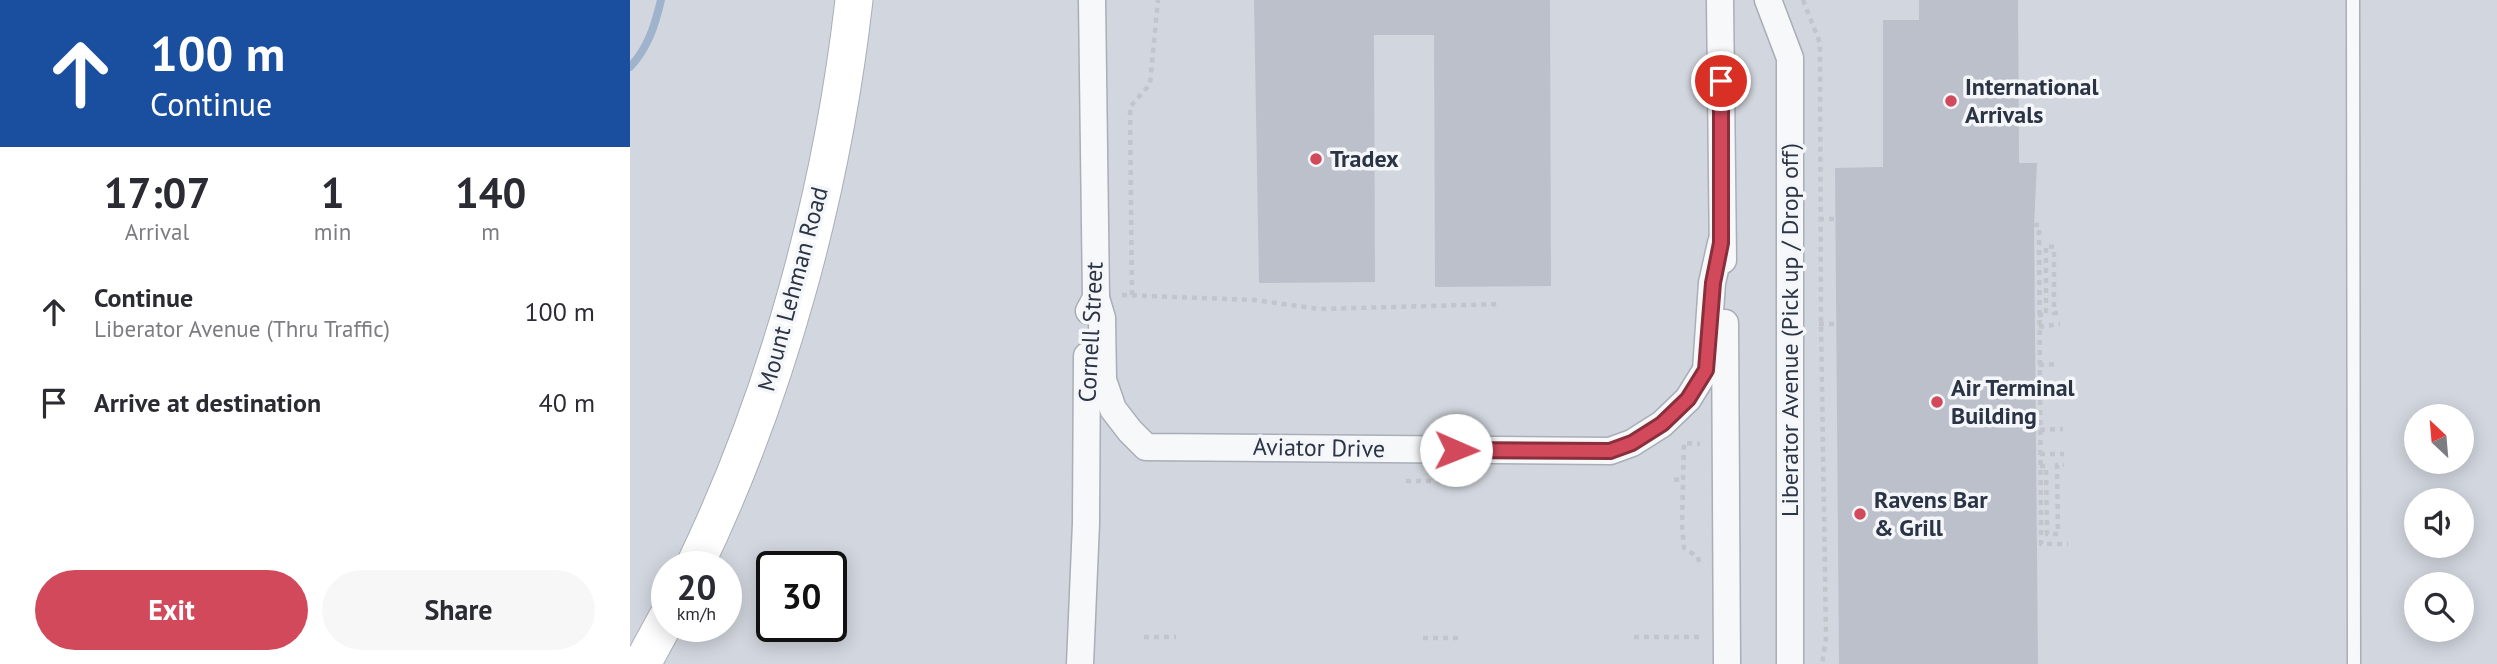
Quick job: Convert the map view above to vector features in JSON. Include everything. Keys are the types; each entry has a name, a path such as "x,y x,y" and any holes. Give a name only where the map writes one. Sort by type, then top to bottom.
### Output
{"main road":[{"name":"Mount Lehman Road","path":"701,551 729,491 770,383 802,271 832,141 854,0"},
{"path":"642,664 654,642"}],"street":[{"name":"Cornell Street","path":"1080,664 1086,523 1087,314 1104,296 1092,0"},
{"path":"1720,0 1721,243 1726,290 1727,664"},
{"name":"Liberator Avenue (Pick up / Drop off)","path":"1768,0 1790,58 1790,664"},
{"name":"Aviator Drive","path":"1104,296 1103,380 1113,409 1146,447 1610,451 1632,443 1662,424 1688,399 1706,370 1713,283 1721,243"}],"lane":[{"path":"2353,0 2354,664"}],"path":[{"path":"1132,295 1130,107 1150,84 1158,0"},
{"path":"1803,0 1820,43 1826,638 1822,664"},
{"path":"2034,225 2039,225 2041,544 2068,544"},
{"path":"2038,315 2046,315 2046,246 2054,247 2054,313 2060,313"},
{"path":"1104,296 1255,300 1319,309 1501,304"},
{"path":"2039,327 2060,324"},
{"path":"2039,365 2059,364"},
{"path":"2040,430 2063,429"},
{"path":"2040,454 2064,454"},
{"path":"2040,466 2046,466 2047,534 2059,534 2057,465 2064,465"},
{"path":"1674,480 1684,479"},
{"path":"1406,481 1474,481"},
{"path":"1144,637 1176,638"},
{"path":"1634,637 1703,637"},
{"path":"1423,638 1460,638"}],"shaded area":[{"path":"630,0 2497,0 2497,664 630,664"}],"building":[{"name":"Tradex","path":"1254,0 1550,0 1551,286 1435,287 1434,35 1374,35 1375,282 1259,283"},
{"name":"Air Terminal Building","path":"1919,0 2018,0 2019,163 2037,163 2034,225 2038,664 1839,664 1835,168 1883,167 1883,20 1919,20"}],"waterway":[{"path":"630,67 650,36 661,0"}],"place":[{"name":"International Arrivals","path":"1951,101"},
{"name":"Tradex","path":"1316,159"},
{"name":"Air Terminal Building","path":"1937,402"},
{"name":"Ravens Bar & Grill","path":"1860,514"}],"route":[{"path":"1456,450 1610,451 1632,443 1662,424 1688,399 1706,370 1713,283 1721,243 1721,81"}]}
